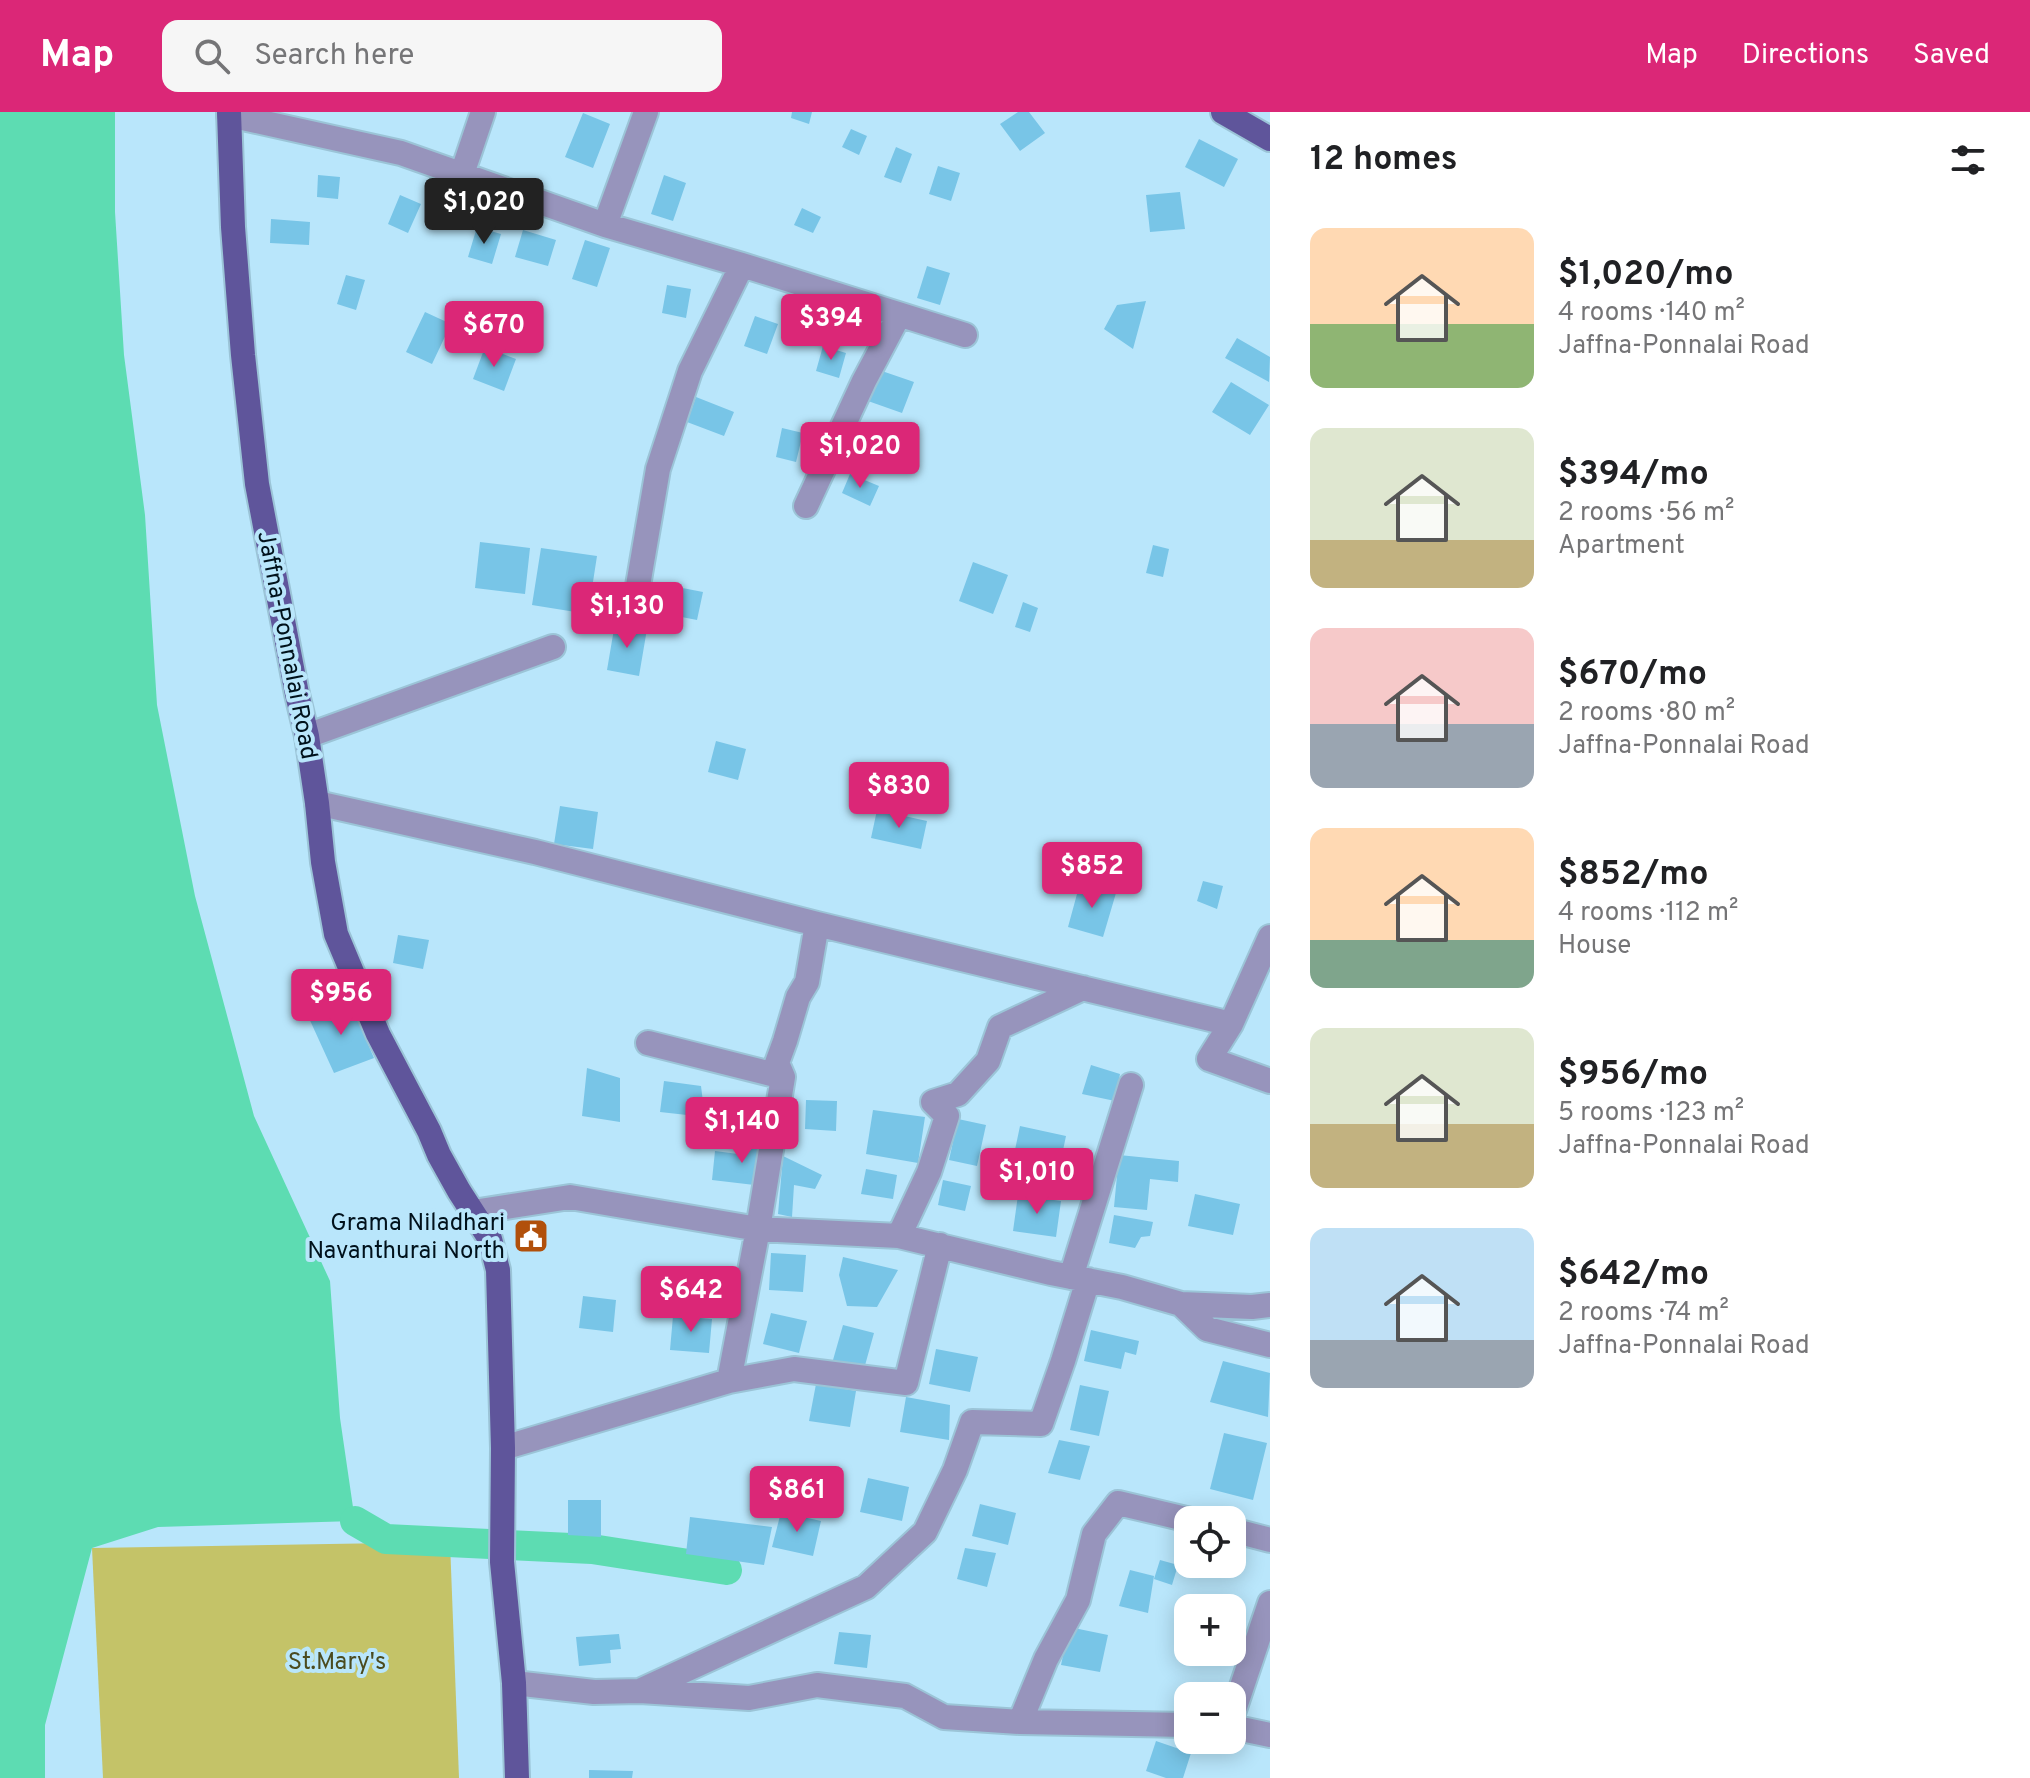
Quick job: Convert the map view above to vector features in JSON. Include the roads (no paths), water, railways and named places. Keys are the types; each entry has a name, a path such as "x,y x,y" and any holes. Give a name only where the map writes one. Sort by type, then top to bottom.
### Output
{"main road":[{"path":"1223,112 1270,139"},
{"name":"Jaffna-Ponnalai Road","path":"229,113 233,227 257,484 307,736 323,862 336,934 378,1034 439,1155 473,1212"},
{"path":"473,1212 490,1239 498,1270 503,1448 502,1562 514,1683 517,1778"}],"street":[{"path":"462,174 483,112"},
{"path":"605,225 646,112"},
{"path":"229,113 401,153 605,225 965,335"},
{"path":"634,609 658,469 690,371 742,265"},
{"path":"806,506 864,381 899,315"},
{"path":"307,736 553,647"},
{"path":"317,803 535,852 1231,1024"},
{"path":"729,1381 783,1077 777,1063 798,997 807,982 817,924"},
{"path":"1270,937 1231,1024 1209,1059 1270,1081"},
{"path":"899,1236 929,1172 947,1116 933,1102 958,1094 988,1061 1000,1027 1083,988"},
{"path":"648,1043 783,1077"},
{"path":"640,1691 866,1587 925,1532 955,1470 972,1422 1041,1424 1063,1361 1080,1278 1131,1085"},
{"path":"473,1212 570,1197 758,1229 899,1236 1122,1287 1181,1304 1270,1305"},
{"path":"503,1448 729,1381 794,1369 906,1383 940,1245"},
{"path":"1181,1304 1207,1329 1270,1345"},
{"path":"1020,1722 1046,1659 1078,1600 1094,1534 1118,1503 1174,1516"},
{"path":"1246,1534 1270,1540"},
{"path":"1243,1682 1270,1603"},
{"path":"514,1683 594,1692 640,1691 749,1698 817,1685 905,1696 944,1717 1020,1722 1174,1725"},
{"path":"1246,1730 1270,1735"}],"waterway":[{"path":"355,1521 386,1539 592,1549 727,1570"}],"place":[{"name":"Grama Niladhari Navanthurai North","path":"531,1236"}],"park label":[{"name":"St.Mary's","path":"337,1661"}]}
